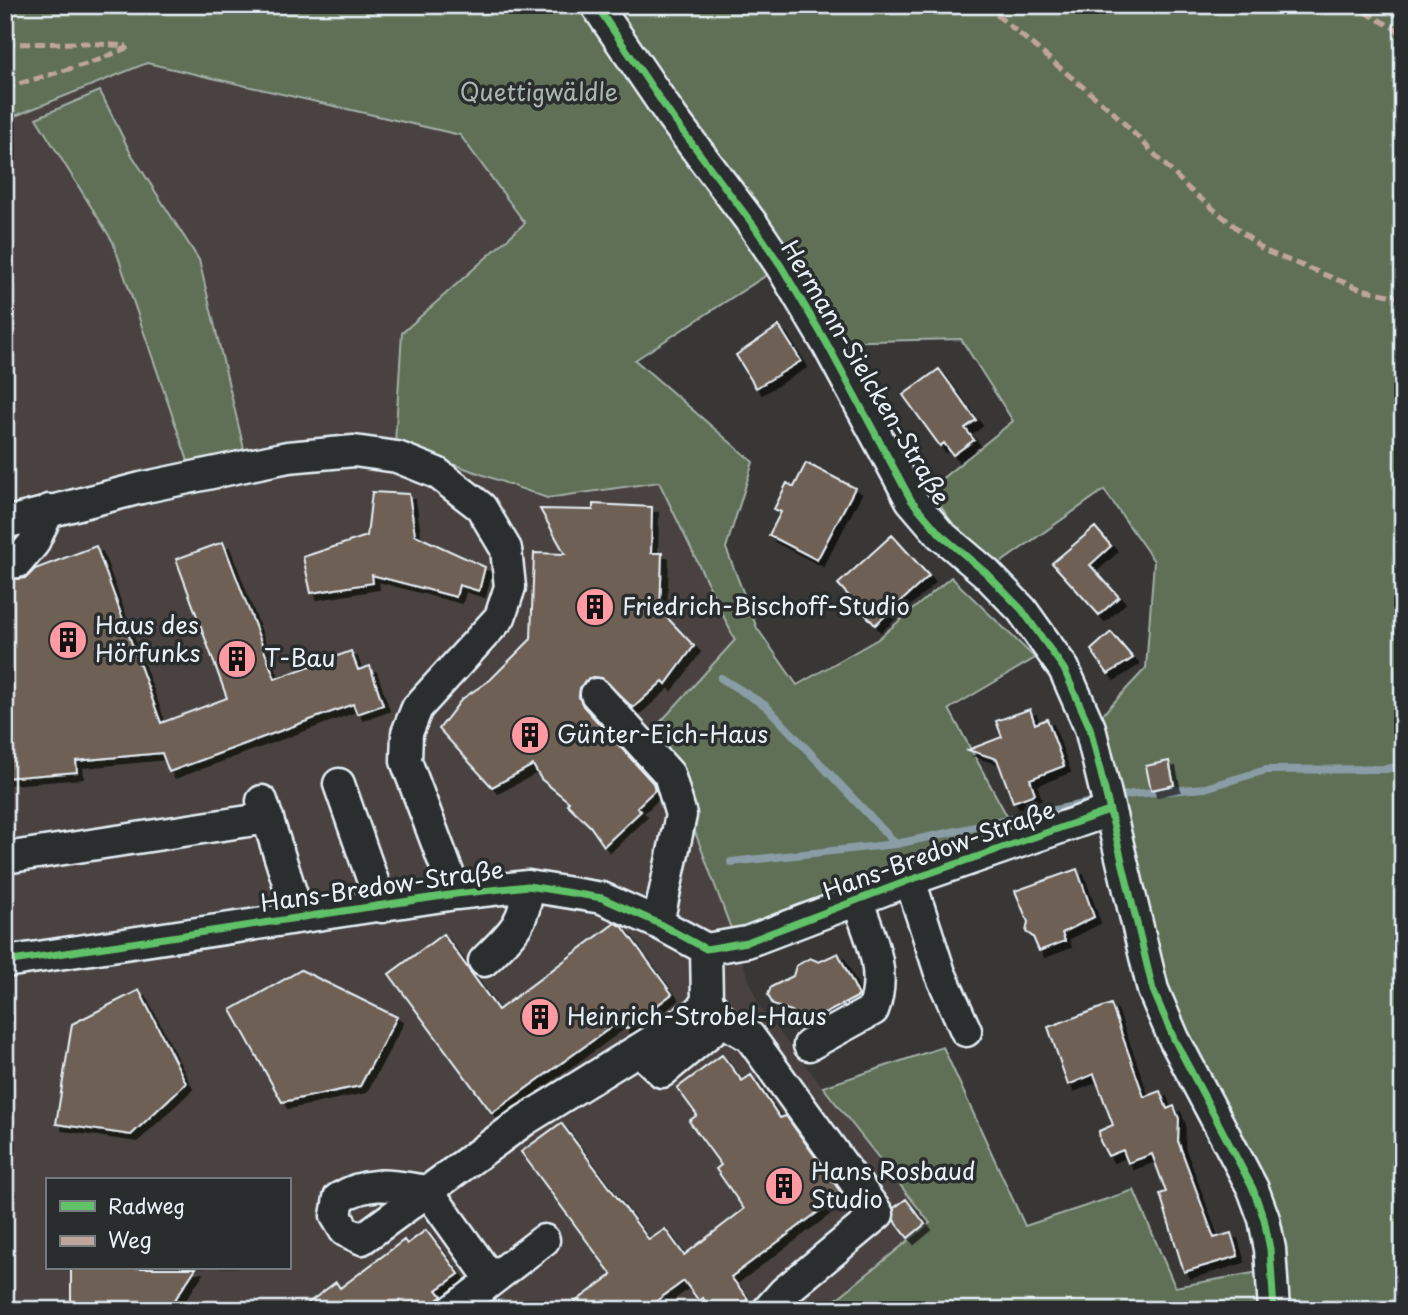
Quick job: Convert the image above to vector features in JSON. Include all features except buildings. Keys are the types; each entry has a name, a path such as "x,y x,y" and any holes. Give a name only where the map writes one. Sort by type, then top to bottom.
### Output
{"street":[{"name":"Hermann-Sielcken-Straße","path":"596,5 671,117 781,266 826,342 911,500 940,534 986,573 1022,610 1064,669 1090,728 1153,990 1174,1039 1253,1189 1264,1219 1270,1249 1274,1310"},
{"name":"Hans-Bredow-Straße","path":"5,523 49,510 288,457 354,451 397,457 437,472 481,507 506,549 510,587 500,617 417,708 407,733 406,761 456,894"},
{"path":"5,563 18,562 33,544 49,510"},
{"path":"596,694 669,774 681,815 658,923"},
{"path":"339,784 382,906"},
{"name":"Hans-Bredow-Straße","path":"5,962 456,894 528,886 602,898 658,923 706,949 747,942 1107,802"},
{"path":"5,858 265,810 299,917"},
{"path":"910,880 940,973 966,1031"},
{"path":"484,961 513,932 527,908 528,886"},
{"path":"809,1045 873,1010 877,999 881,984 876,950 857,900"},
{"path":"706,949 715,1011"},
{"path":"491,1279 428,1191 525,1120 699,1012 715,1011 750,1037 878,1214 784,1292 768,1310"},
{"path":"453,1310 544,1240"}],"shaded area":[{"path":"147,63 460,135 526,223 402,333 547,498 659,482 735,640 656,727 759,1006 930,1224 823,1310 5,1310 5,120"}],"green space":[{"name":"Quettigwäldle","path":"5,5 1403,5 1403,1310 1274,1310 1270,1249 1174,1039 1090,728 1146,668 1154,561 1104,490 986,573 929,489 1013,421 961,339 826,342 781,266 635,360 753,462 726,548 757,628 797,685 878,639 951,577 1035,658 949,709 1014,829 733,934 656,727 735,640 659,482 547,498 395,443 402,333 525,223 460,135 147,63 5,120"},
{"path":"100,91 130,152 199,260 245,453 189,464 113,242 36,118"},
{"path":"943,1047 1025,1226 1134,1190 1175,1287 1259,1272 1264,1310 823,1310 930,1223 823,1087"}],"waterway":[{"path":"721,678 766,706 896,844"},
{"path":"1112,798 1205,788 1266,770 1385,769 1403,766"},
{"path":"731,862 896,844 1092,802"}],"marked path":[{"path":"985,5 1113,112 1189,189 1265,251 1361,289 1403,298"},
{"path":"1352,5 1403,33"},
{"path":"5,44 84,43 127,46"},
{"path":"5,88 96,61 131,46"}],"cycle path":[{"path":"596,5 672,117 781,266 826,342 911,500 940,534 986,573 1022,610 1064,669 1090,728 1153,990 1174,1039 1253,1189 1264,1219 1270,1249 1274,1310"},
{"path":"5,962 456,894 528,886 602,898 658,923 706,949 747,942 910,880 1109,811"}],"place":[{"name":"Friedrich-Bischoff-Studio","path":"595,607"},
{"name":"Haus des Hörfunks","path":"68,640"},
{"name":"T-Bau","path":"237,659"},
{"name":"Günter-Eich-Haus","path":"530,735"},
{"name":"Heinrich-Strobel-Haus","path":"540,1017"},
{"name":"Hans Rosbaud Studio","path":"784,1186"}]}
